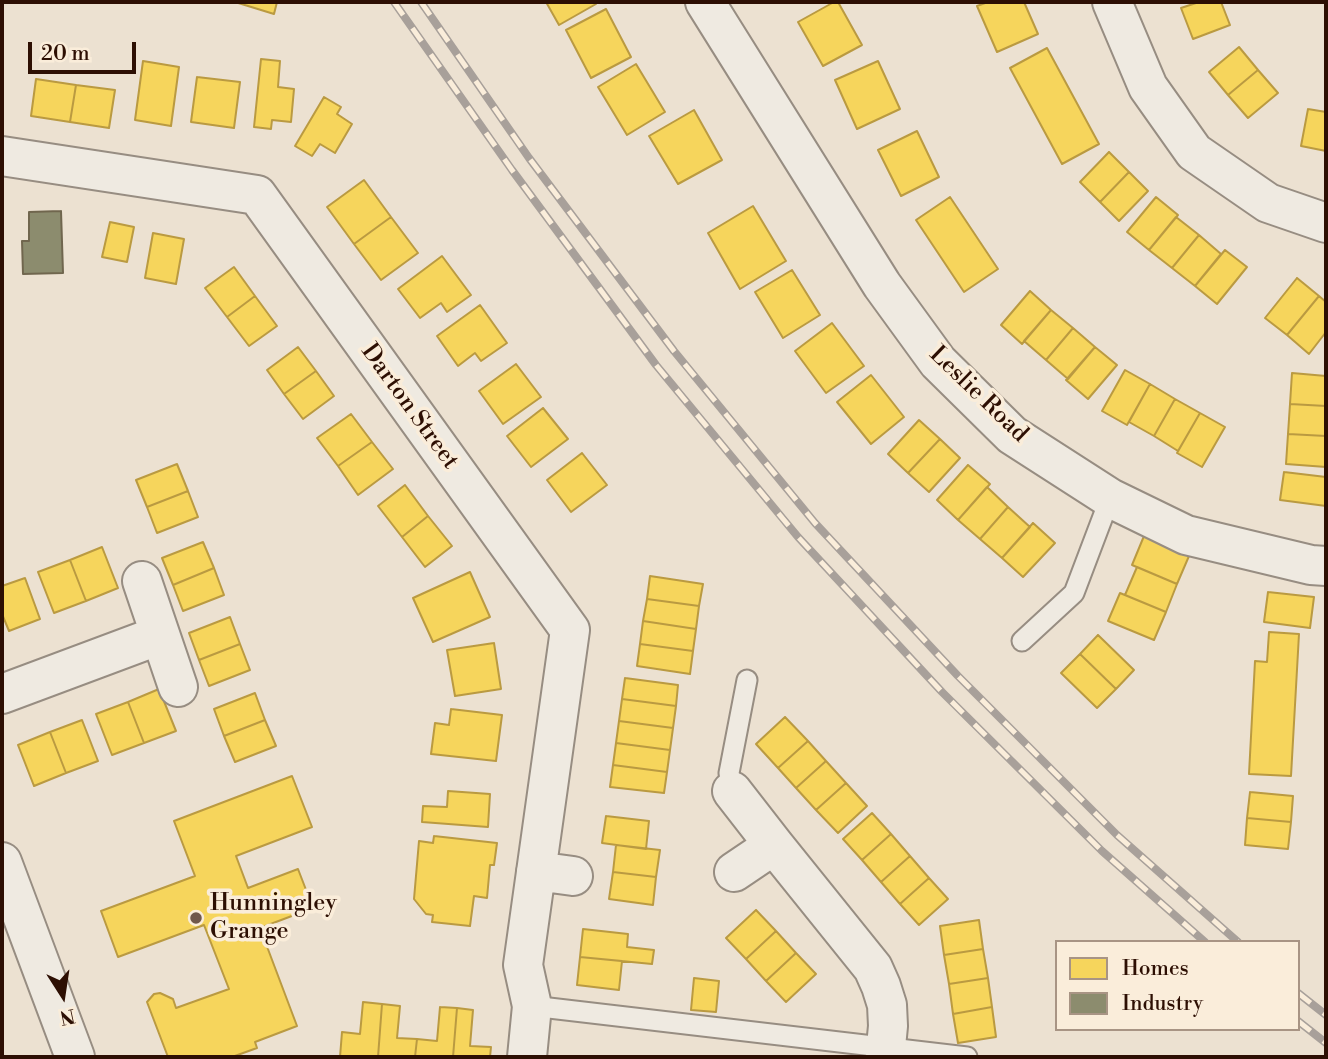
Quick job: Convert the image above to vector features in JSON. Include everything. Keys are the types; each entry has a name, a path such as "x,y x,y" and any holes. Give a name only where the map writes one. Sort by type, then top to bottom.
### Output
{"street":[{"name":"Leslie Road","path":"705,2 882,285 938,362 1012,435 1110,498 1186,535 1311,565 1326,566"},
{"path":"1112,2 1148,87 1194,152 1268,202 1326,223"},
{"name":"Darton Street","path":"2,156 257,195 570,629 554,873 523,965 532,1006 527,1057"},
{"path":"142,581 177,687"},
{"path":"2,694 160,635"},
{"path":"732,791 873,968 887,1005 886,1052"},
{"path":"734,872 774,845"},
{"path":"2,862 75,1057"}],"lane":[{"path":"1022,641 1074,593 1110,498"},
{"path":"732,791 729,773 747,680"},
{"path":"532,1006 886,1052 967,1057"}],"building: Homes":[{"path":"235,2 277,2 274,14"},
{"path":"546,2 595,2 596,4 559,25"},
{"path":"838,2 862,45 823,66 798,22"},
{"path":"988,2 1024,2 1038,34 997,52 977,6"},
{"path":"1199,2 1221,2 1230,25 1193,39 1181,8"},
{"path":"606,9 631,57 591,78 566,30"},
{"path":"1239,47 1258,70 1228,95 1209,72"},
{"path":"1047,48 1099,144 1062,164 1010,68"},
{"path":"261,59 280,61 278,87 294,89 291,122 272,120 271,129 254,127"},
{"path":"143,61 179,67 171,126 135,120"},
{"path":"878,61 900,109 857,129 835,80"},
{"path":"636,64 665,112 627,135 598,87"},
{"path":"1258,70 1278,93 1248,118 1228,95"},
{"path":"197,77 240,82 234,128 191,122"},
{"path":"36,79 76,85 70,122 31,116"},
{"path":"76,85 115,90 109,128 70,122"},
{"path":"324,97 341,107 337,114 352,124 335,153 320,144 312,156 295,146"},
{"path":"1308,109 1326,112 1326,151 1301,146"},
{"path":"694,110 722,160 678,184 649,136"},
{"path":"917,131 939,177 901,196 878,150"},
{"path":"1109,152 1129,172 1100,202 1080,182"},
{"path":"1129,172 1148,191 1119,221 1100,202"},
{"path":"364,180 391,217 354,244 327,207"},
{"path":"950,197 998,269 964,292 916,220"},
{"path":"1156,197 1178,215 1149,250 1127,232"},
{"path":"753,206 786,261 740,289 708,233"},
{"path":"391,217 418,253 381,280 354,244"},
{"path":"1176,217 1199,235 1172,268 1149,250"},
{"path":"110,222 134,227 127,262 102,257"},
{"path":"153,233 184,239 176,284 145,278"},
{"path":"1199,235 1221,254 1195,286 1172,268"},
{"path":"1225,250 1247,267 1217,304 1195,286"},
{"path":"442,256 471,295 447,312 441,303 420,318 398,289"},
{"path":"234,267 255,296 227,317 205,288"},
{"path":"792,270 820,315 783,338 755,292"},
{"path":"1297,278 1319,296 1287,335 1265,318"},
{"path":"1030,291 1051,310 1022,344 1001,325"},
{"path":"255,296 277,326 249,346 227,317"},
{"path":"1319,296 1326,302 1326,332 1309,354 1287,335"},
{"path":"480,305 507,343 481,361 475,353 458,366 437,336"},
{"path":"1051,310 1073,328 1046,360 1024,341"},
{"path":"832,323 864,366 826,393 795,351"},
{"path":"1073,328 1095,347 1068,379 1046,360"},
{"path":"298,347 316,371 284,394 267,370"},
{"path":"1095,347 1117,365 1088,399 1066,380"},
{"path":"516,364 541,397 503,424 479,391"},
{"path":"1125,370 1150,384 1127,425 1102,411"},
{"path":"316,371 334,396 303,419 284,394"},
{"path":"1292,373 1326,376 1326,406 1290,404"},
{"path":"871,375 904,417 871,444 837,402"},
{"path":"1150,384 1175,399 1154,436 1129,422"},
{"path":"1175,399 1200,413 1178,451 1154,436"},
{"path":"1290,404 1326,406 1326,436 1288,434"},
{"path":"543,408 568,439 531,467 507,436"},
{"path":"1200,413 1225,427 1202,467 1177,453"},
{"path":"351,414 372,442 338,466 317,438"},
{"path":"919,420 940,439 908,473 888,454"},
{"path":"1288,434 1326,436 1326,467 1286,464"},
{"path":"940,439 960,458 929,492 908,473"},
{"path":"372,442 393,469 358,495 338,466"},
{"path":"582,453 607,485 571,512 547,480"},
{"path":"177,464 188,491 147,507 136,480"},
{"path":"968,465 990,484 958,520 937,500"},
{"path":"1284,472 1326,477 1326,506 1280,500"},
{"path":"405,485 428,516 402,537 378,506"},
{"path":"987,487 1008,507 980,539 958,520"},
{"path":"188,491 198,517 157,533 147,507"},
{"path":"1008,507 1030,527 1002,558 980,539"},
{"path":"428,516 452,546 425,567 402,537"},
{"path":"1033,523 1055,543 1023,577 1002,558"},
{"path":"1144,536 1189,556 1177,584 1132,565"},
{"path":"203,542 214,568 173,585 162,558"},
{"path":"102,547 118,588 86,601 70,560"},
{"path":"70,560 86,601 54,613 38,572"},
{"path":"1137,567 1177,584 1166,612 1125,595"},
{"path":"214,568 224,595 183,611 173,585"},
{"path":"470,572 490,617 433,642 413,598"},
{"path":"650,576 703,584 699,606 647,599"},
{"path":"25,578 40,619 9,631 2,614 2,586"},
{"path":"1268,592 1314,597 1310,628 1264,622"},
{"path":"1120,593 1166,612 1154,640 1108,621"},
{"path":"647,599 699,606 696,629 643,621"},
{"path":"230,617 240,644 199,660 189,633"},
{"path":"643,621 696,629 693,651 640,644"},
{"path":"1269,632 1299,634 1291,776 1249,774 1255,661 1267,662"},
{"path":"1098,635 1134,670 1116,689 1080,654"},
{"path":"494,643 501,689 455,696 447,650"},
{"path":"240,644 250,670 209,686 199,660"},
{"path":"640,644 693,651 690,674 637,666"},
{"path":"1080,654 1116,689 1097,708 1061,673"},
{"path":"625,678 678,685 676,706 622,699"},
{"path":"159,689 176,731 144,743 128,702"},
{"path":"255,693 265,720 224,736 214,709"},
{"path":"622,699 676,706 673,728 619,721"},
{"path":"128,702 144,743 112,755 96,714"},
{"path":"451,709 502,715 496,761 431,754 435,723 449,725"},
{"path":"785,717 808,741 778,768 756,744"},
{"path":"82,720 98,761 66,773 50,732"},
{"path":"265,720 276,746 235,762 224,736"},
{"path":"619,721 673,728 670,750 616,743"},
{"path":"50,732 66,773 34,786 18,745"},
{"path":"808,741 826,761 796,788 778,768"},
{"path":"616,743 670,750 667,772 613,765"},
{"path":"826,761 846,783 816,810 796,788"},
{"path":"613,765 667,772 664,793 610,787"},
{"name":"Hunningley Grange","path":"292,776 312,827 236,856 248,888 298,869 313,908 260,928 297,1026 255,1042 257,1048 232,1057 168,1057 147,1002 154,994 160,993 173,999 176,1008 229,989 204,925 118,957 101,911 195,876 174,821"},
{"path":"846,783 867,806 838,833 816,810"},
{"path":"448,791 490,794 488,827 422,822 423,806 447,807"},
{"path":"1250,792 1293,796 1291,822 1247,818"},
{"path":"872,813 891,834 862,860 843,839"},
{"path":"606,816 649,821 646,849 602,843"},
{"path":"1247,818 1291,822 1288,849 1245,845"},
{"path":"891,834 910,856 881,882 862,860"},
{"path":"434,836 497,843 494,865 490,865 487,898 474,896 470,926 432,922 433,915 426,914 414,899 419,841 433,843"},
{"path":"616,845 660,850 656,877 613,872"},
{"path":"910,856 929,878 900,904 881,882"},
{"path":"613,872 656,877 653,905 609,899"},
{"path":"929,878 948,899 919,925 900,904"},
{"path":"756,910 776,931 746,959 726,938"},
{"path":"979,920 983,949 944,955 940,926"},
{"path":"583,929 628,934 627,947 654,950 652,964 580,957"},
{"path":"776,931 796,953 766,981 746,959"},
{"path":"983,949 988,978 949,984 944,955"},
{"path":"796,953 816,974 786,1002 766,981"},
{"path":"580,957 622,961 619,990 577,985"},
{"path":"694,978 719,981 716,1012 691,1010"},
{"path":"988,978 992,1007 953,1014 949,984"},
{"path":"363,1002 382,1004 378,1057 340,1057 342,1032 360,1034"},
{"path":"382,1004 400,1006 397,1038 417,1039 415,1057 378,1057"},
{"path":"440,1007 457,1008 453,1057 415,1057 417,1039 437,1041"},
{"path":"992,1007 996,1037 958,1043 953,1014"},
{"path":"457,1008 473,1010 470,1046 491,1047 490,1057 453,1057"}],"building: Industry":[{"path":"61,211 63,273 23,274 22,241 29,241 29,212"}],"railway":[{"path":"394,2 512,170 656,365 798,537 942,692 1102,851 1203,940"},
{"path":"421,2 529,158 674,351 815,523 958,676 1117,835 1236,940"},
{"path":"1300,995 1326,1015"},
{"path":"1300,1023 1326,1043"}],"place":[{"name":"Hunningley Grange","path":"196,918"}]}
